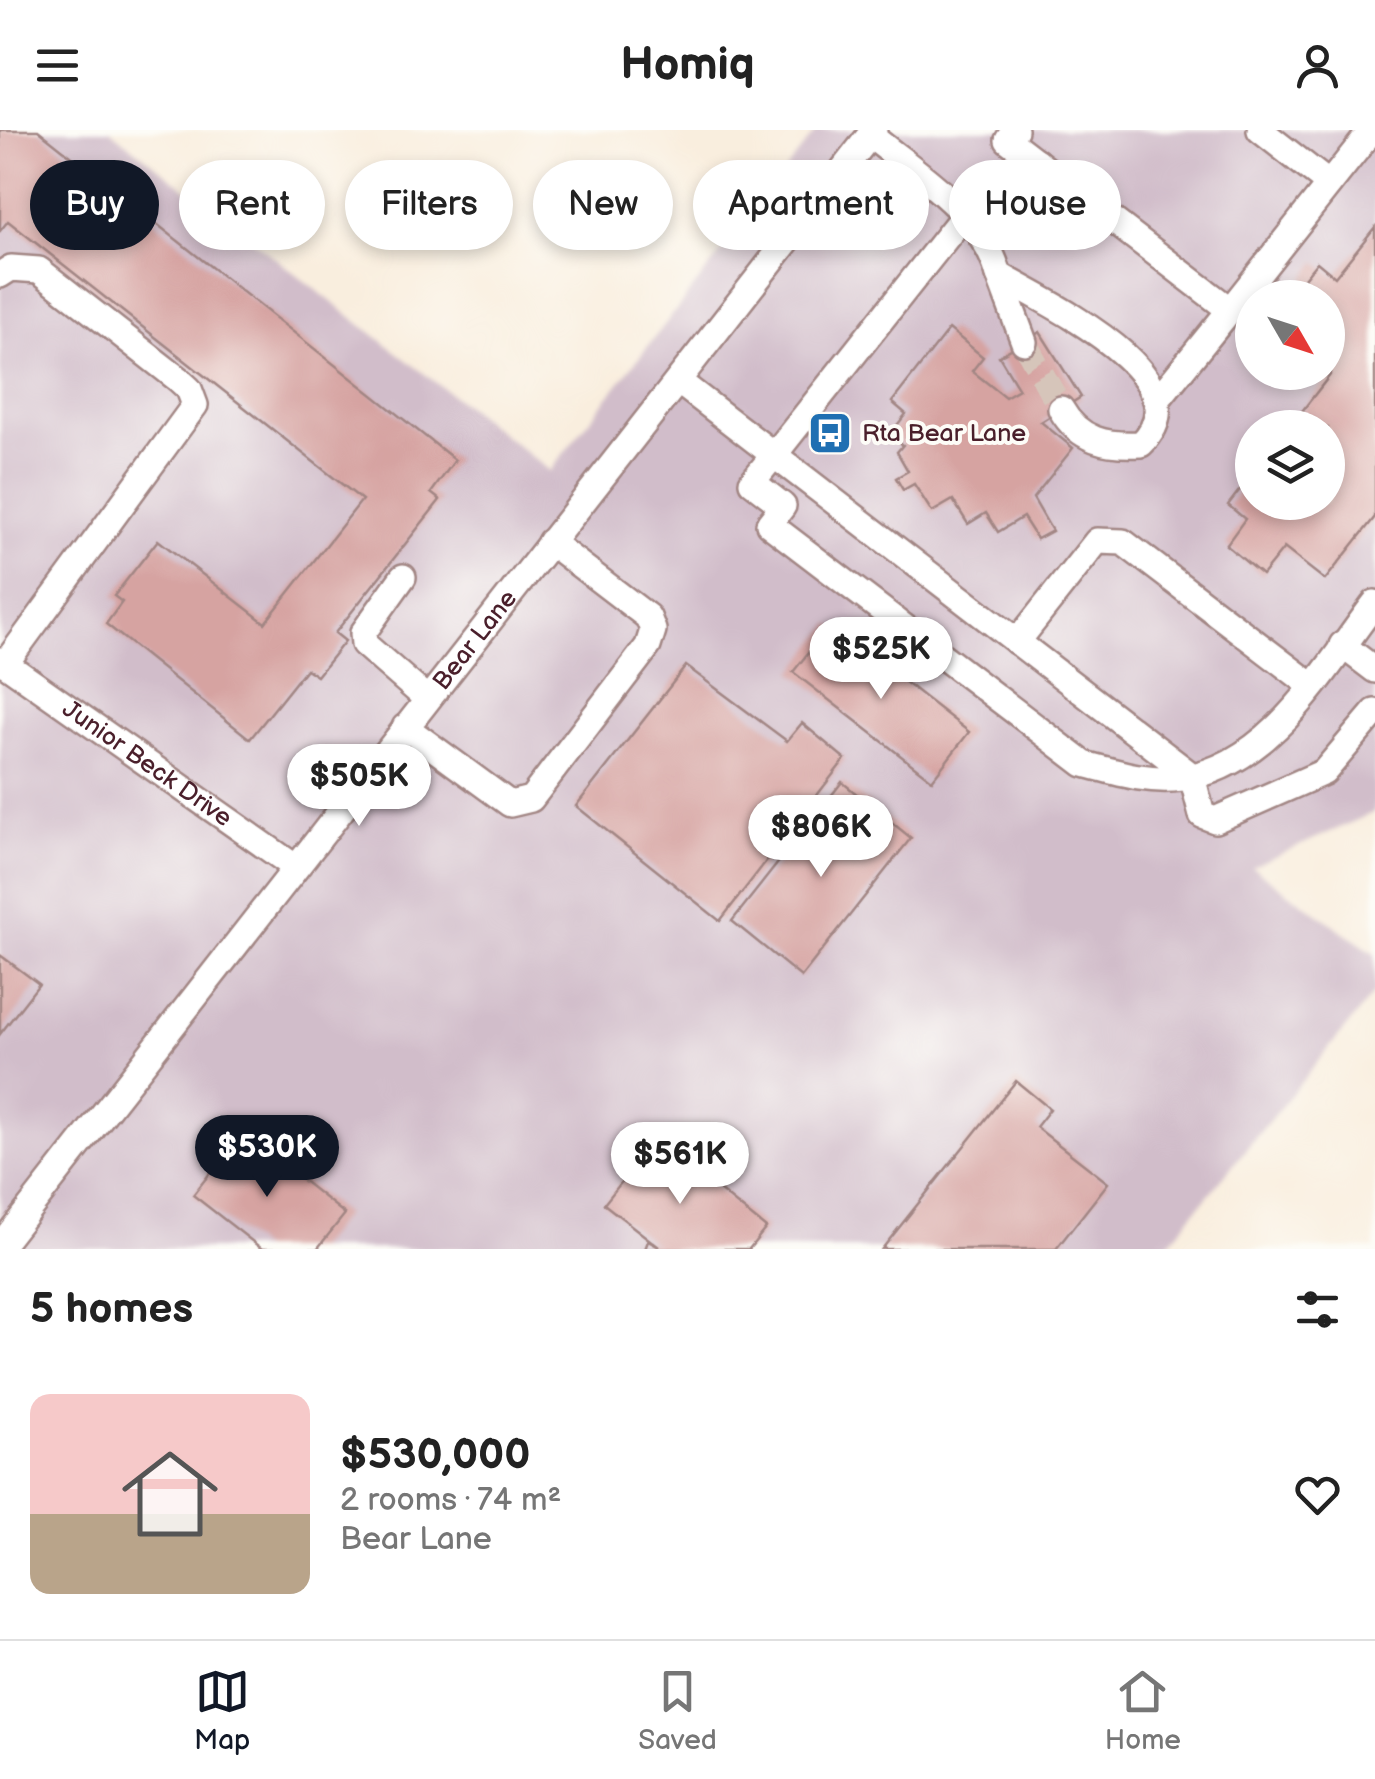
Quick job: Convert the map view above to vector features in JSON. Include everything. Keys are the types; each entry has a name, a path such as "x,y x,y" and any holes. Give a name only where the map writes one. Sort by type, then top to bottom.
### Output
{"street":[{"path":"1260,130 1329,184"},
{"path":"1158,398 1372,130"},
{"path":"872,133 949,202"},
{"name":"Bear Lane","path":"0,1246 872,133"},
{"path":"1012,135 1035,160"},
{"path":"1121,226 1230,310"},
{"path":"949,249 752,482 783,506 769,524 1084,764 1130,776 1192,776 1240,759 1288,716 1375,603"},
{"path":"992,250 1024,342"},
{"path":"0,275 11,268 39,270 178,379 189,389 195,405 3,662"},
{"path":"998,275 1122,351 1158,398 1160,414 1156,430 1141,444 1111,446 1085,436 1062,409"},
{"path":"678,381 1192,776 1202,815 1215,820 1324,772 1375,712"},
{"path":"1017,642 1097,541 1123,542 1311,685"},
{"path":"404,727 492,795 510,804 530,799 648,646 653,630 648,617 550,542"},
{"path":"403,577 362,633 364,644 426,700"},
{"path":"1342,646 1375,670"},
{"name":"Junior Beck Drive","path":"3,662 295,867"}],"shaded area":[{"path":"0,130 110,130 149,160 30,160 30,250 159,250 159,168 179,183 179,250 265,250 550,471 723,250 929,250 929,160 794,160 817,130 1375,130 1375,812 1252,867 1375,954 1375,992 1164,1249 30,1249 0,1242"}],"building":[{"path":"0,130 38,130 76,160 30,160 30,238 8,221 0,231"},
{"path":"159,226 179,242 179,250 190,250 455,460 431,493 440,500 335,633 345,641 317,676 306,669 250,739 106,624 122,602 114,596 158,540 265,623 362,500 45,250 159,250"},
{"path":"1375,227 1375,517 1325,580 1284,548 1262,575 1226,545 1244,520 1345,520 1345,410 1303,410 1318,390 1345,390 1345,280 1302,280 1317,262 1335,277"},
{"path":"949,329 983,357 972,371 1005,397 1019,389 999,356 1040,332 1081,397 1041,422 1073,448 1033,498 1052,531 1037,539 1023,517 998,532 986,513 968,524 953,500 932,512 914,484 903,490 896,478 908,471 897,452 903,445 890,434 906,414 892,402"},
{"path":"831,624 969,732 932,780 793,672"},
{"path":"686,666 787,741 802,723 845,759 720,921 576,806"},
{"path":"842,782 911,838 801,977 732,921"},
{"path":"0,955 39,984 0,1034"},
{"path":"1016,1081 1050,1109 1036,1127 1108,1183 1056,1249 882,1249"},
{"path":"242,1132 345,1214 317,1249 262,1249 193,1195"},
{"path":"656,1139 766,1228 749,1249 645,1249 648,1241 659,1247 604,1204"}],"tunnel":[{"path":"1024,342 1061,409"}],"place":[{"name":"Rta Bear Lane","path":"830,433"}]}
